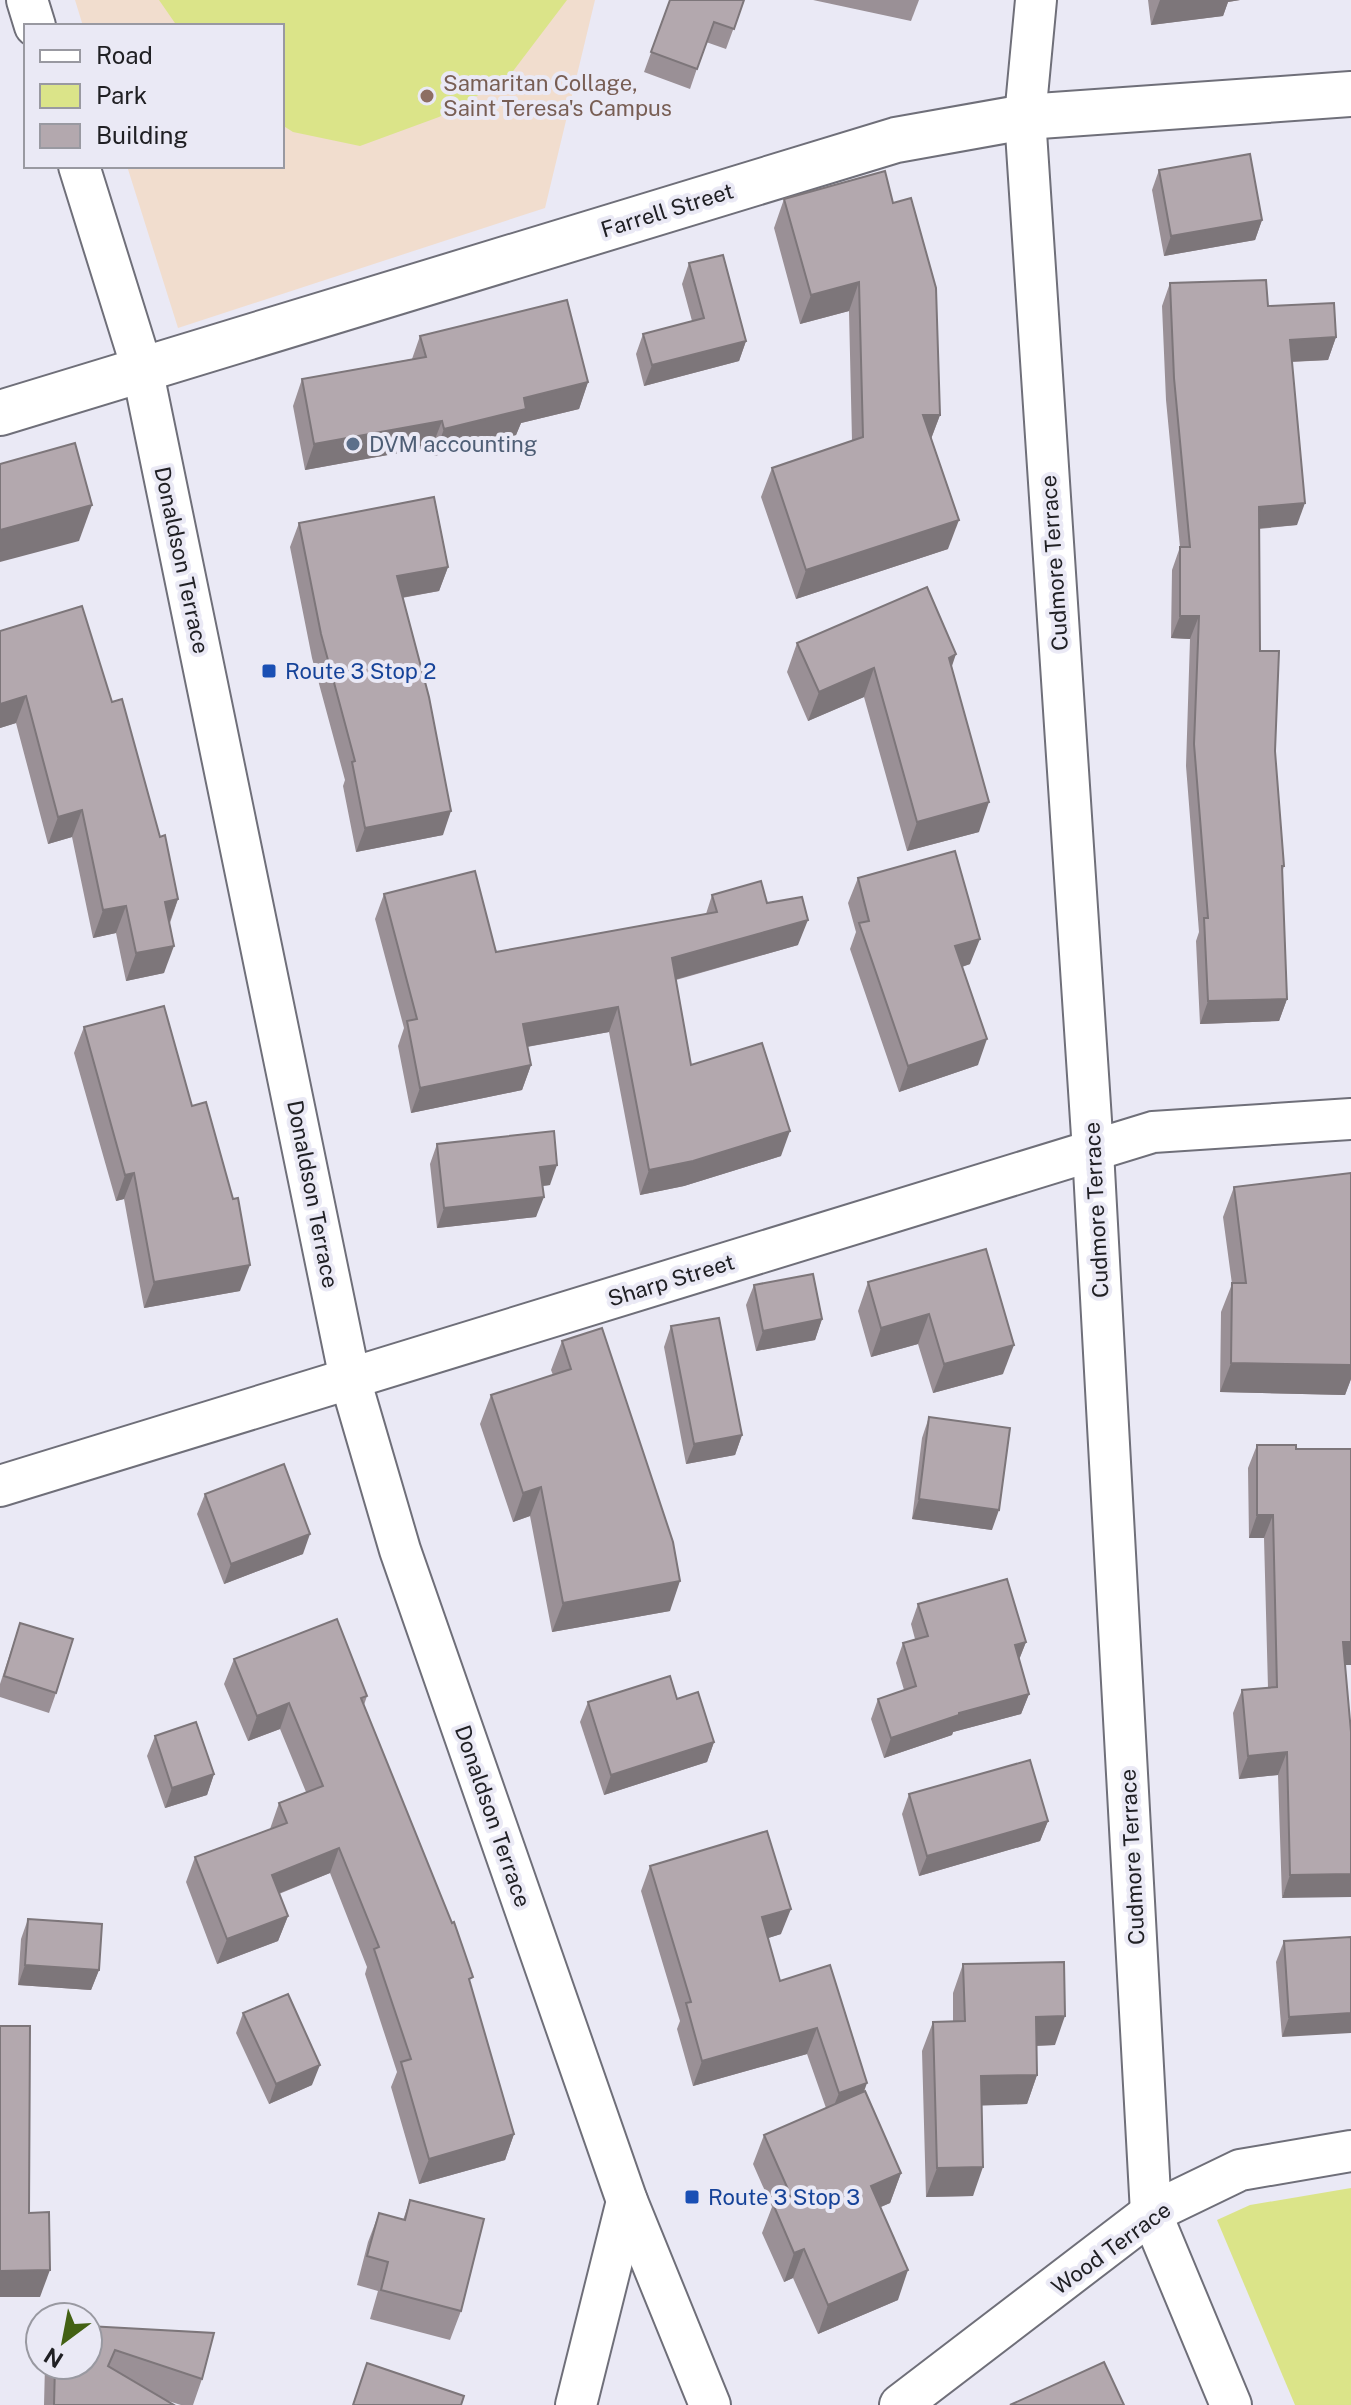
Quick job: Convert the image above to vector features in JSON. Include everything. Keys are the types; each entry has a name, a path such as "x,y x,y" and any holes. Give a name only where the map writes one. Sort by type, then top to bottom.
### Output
{"main road":[{"name":"Farrell Street","path":"0,413 896,140 1025,117 1351,94"}],"street":[{"path":"27,0 34,24"},
{"name":"Cudmore Terrace","path":"1036,0 1025,117 1093,1151 1151,2213 1231,2405"},
{"name":"Donaldson Terrace","path":"80,168 142,368 350,1379 400,1550 627,2201 710,2405"},
{"name":"Sharp Street","path":"0,1486 1153,1132 1351,1119"},
{"name":"Wood Terrace","path":"900,2405 1151,2213 1240,2170 1351,2151"},
{"path":"576,2405 627,2201"}],"shaded area":[{"name":"Samaritan Collage, Saint Teresa's Campus","path":"75,0 595,0 545,208 178,328 128,168 284,168 284,24 82,24"}],"green space":[{"path":"159,0 567,0 507,79 439,117 360,146 293,132 284,126 284,24 176,24"},
{"path":"1351,2188 1351,2405 1295,2405 1217,2220 1250,2205"}],"building":[{"path":"670,0 744,0 734,29 714,22 697,69 651,52"},
{"path":"1250,154 1262,220 1171,236 1159,170"},
{"path":"885,171 893,203 911,198 936,288 940,415 923,415 959,520 806,570 772,468 863,437 859,282 811,295 784,199"},
{"path":"723,255 746,341 652,365 643,334 704,318 689,263"},
{"path":"1266,280 1268,306 1334,303 1336,337 1290,340 1305,503 1259,507 1260,651 1279,651 1275,751 1284,866 1287,999 1208,1001 1204,918 1208,918 1194,744 1199,616 1180,616 1180,547 1190,547 1174,378 1170,283"},
{"path":"567,300 588,382 524,398 526,409 444,429 442,421 314,444 302,379 426,357 420,336"},
{"path":"75,443 92,505 0,530 0,464"},
{"path":"434,497 448,567 397,576 429,697 451,811 365,828 352,762 355,761 321,634 299,523"},
{"path":"927,587 956,654 949,658 989,802 917,822 874,668 819,692 797,643"},
{"path":"82,606 112,702 122,699 160,837 165,835 178,899 165,902 174,946 136,953 126,906 103,910 82,810 58,817 26,696 0,704 0,631"},
{"path":"955,851 980,939 955,946 987,1039 908,1066 859,923 869,921 858,878"},
{"path":"475,871 496,952 717,912 712,895 761,881 767,903 802,897 808,920 672,958 691,1065 762,1043 790,1131 693,1161 649,1170 618,1007 523,1024 531,1065 420,1088 407,1021 417,1019 384,894"},
{"path":"164,1006 192,1106 206,1102 233,1199 238,1198 250,1265 154,1282 134,1173 125,1175 84,1027"},
{"path":"554,1131 557,1165 540,1167 544,1197 444,1208 437,1144"},
{"path":"1351,1173 1351,1365 1231,1363 1232,1283 1246,1283 1234,1187"},
{"path":"986,1249 1014,1345 944,1364 929,1314 881,1328 868,1282"},
{"path":"813,1274 822,1319 763,1331 754,1285"},
{"path":"719,1318 742,1435 694,1444 671,1326"},
{"path":"602,1328 673,1542 680,1581 563,1603 541,1487 523,1493 491,1395 571,1369 562,1341"},
{"path":"929,1417 1010,1428 999,1510 919,1499"},
{"path":"1257,1445 1351,1449 1351,1642 1343,1642 1351,1732 1351,1874 1290,1875 1287,1752 1248,1756 1242,1690 1277,1687 1273,1515 1257,1515"},
{"path":"284,1464 310,1534 231,1564 205,1494"},
{"path":"1007,1579 1026,1642 1015,1645 1029,1694 959,1713 891,1738 878,1699 916,1686 903,1643 928,1636 918,1604"},
{"path":"337,1619 367,1696 361,1698 454,1922 473,1977 469,1979 514,2134 429,2159 401,2062 411,2059 374,1949 379,1947 339,1848 272,1875 288,1916 227,1939 195,1857 287,1823 279,1803 323,1786 289,1703 257,1716 234,1659"},
{"path":"20,1623 73,1639 56,1693 4,1676"},
{"path":"670,1676 677,1699 698,1692 714,1742 611,1775 588,1702"},
{"path":"196,1722 214,1774 172,1788 155,1736"},
{"path":"1030,1760 1048,1821 927,1856 909,1794"},
{"path":"767,1831 791,1909 762,1917 780,1981 830,1965 867,2083 839,2093 817,2028 702,2061 686,2003 691,2002 650,1866"},
{"path":"28,1919 102,1924 99,1970 25,1965"},
{"path":"1351,1937 1351,2013 1289,2017 1284,1941"},
{"path":"1064,1962 1065,2016 1036,2017 1037,2075 981,2076 983,2167 937,2168 933,2022 965,2021 963,1964"},
{"path":"288,1994 320,2065 276,2084 243,2013"},
{"path":"0,2026 30,2026 29,2213 49,2212 50,2270 0,2271"},
{"path":"865,2091 901,2173 871,2186 908,2270 828,2305 804,2249 794,2253 773,2204 791,2196 764,2135"},
{"path":"410,2200 484,2219 461,2311 381,2290 388,2262 367,2256 379,2213 405,2220"},
{"path":"104,2327 214,2333 202,2379 115,2350 108,2366 174,2405 54,2405 55,2381 104,2381"},
{"path":"1104,2362 1124,2405 1010,2405"},
{"path":"367,2363 464,2396 461,2405 353,2405"}],"place":[{"name":"Samaritan Collage, Saint Teresa's Campus","path":"427,96"},
{"name":"DVM accounting","path":"353,444"},
{"name":"Route 3 Stop 2","path":"269,671"},
{"name":"Route 3 Stop 3","path":"692,2197"}]}
